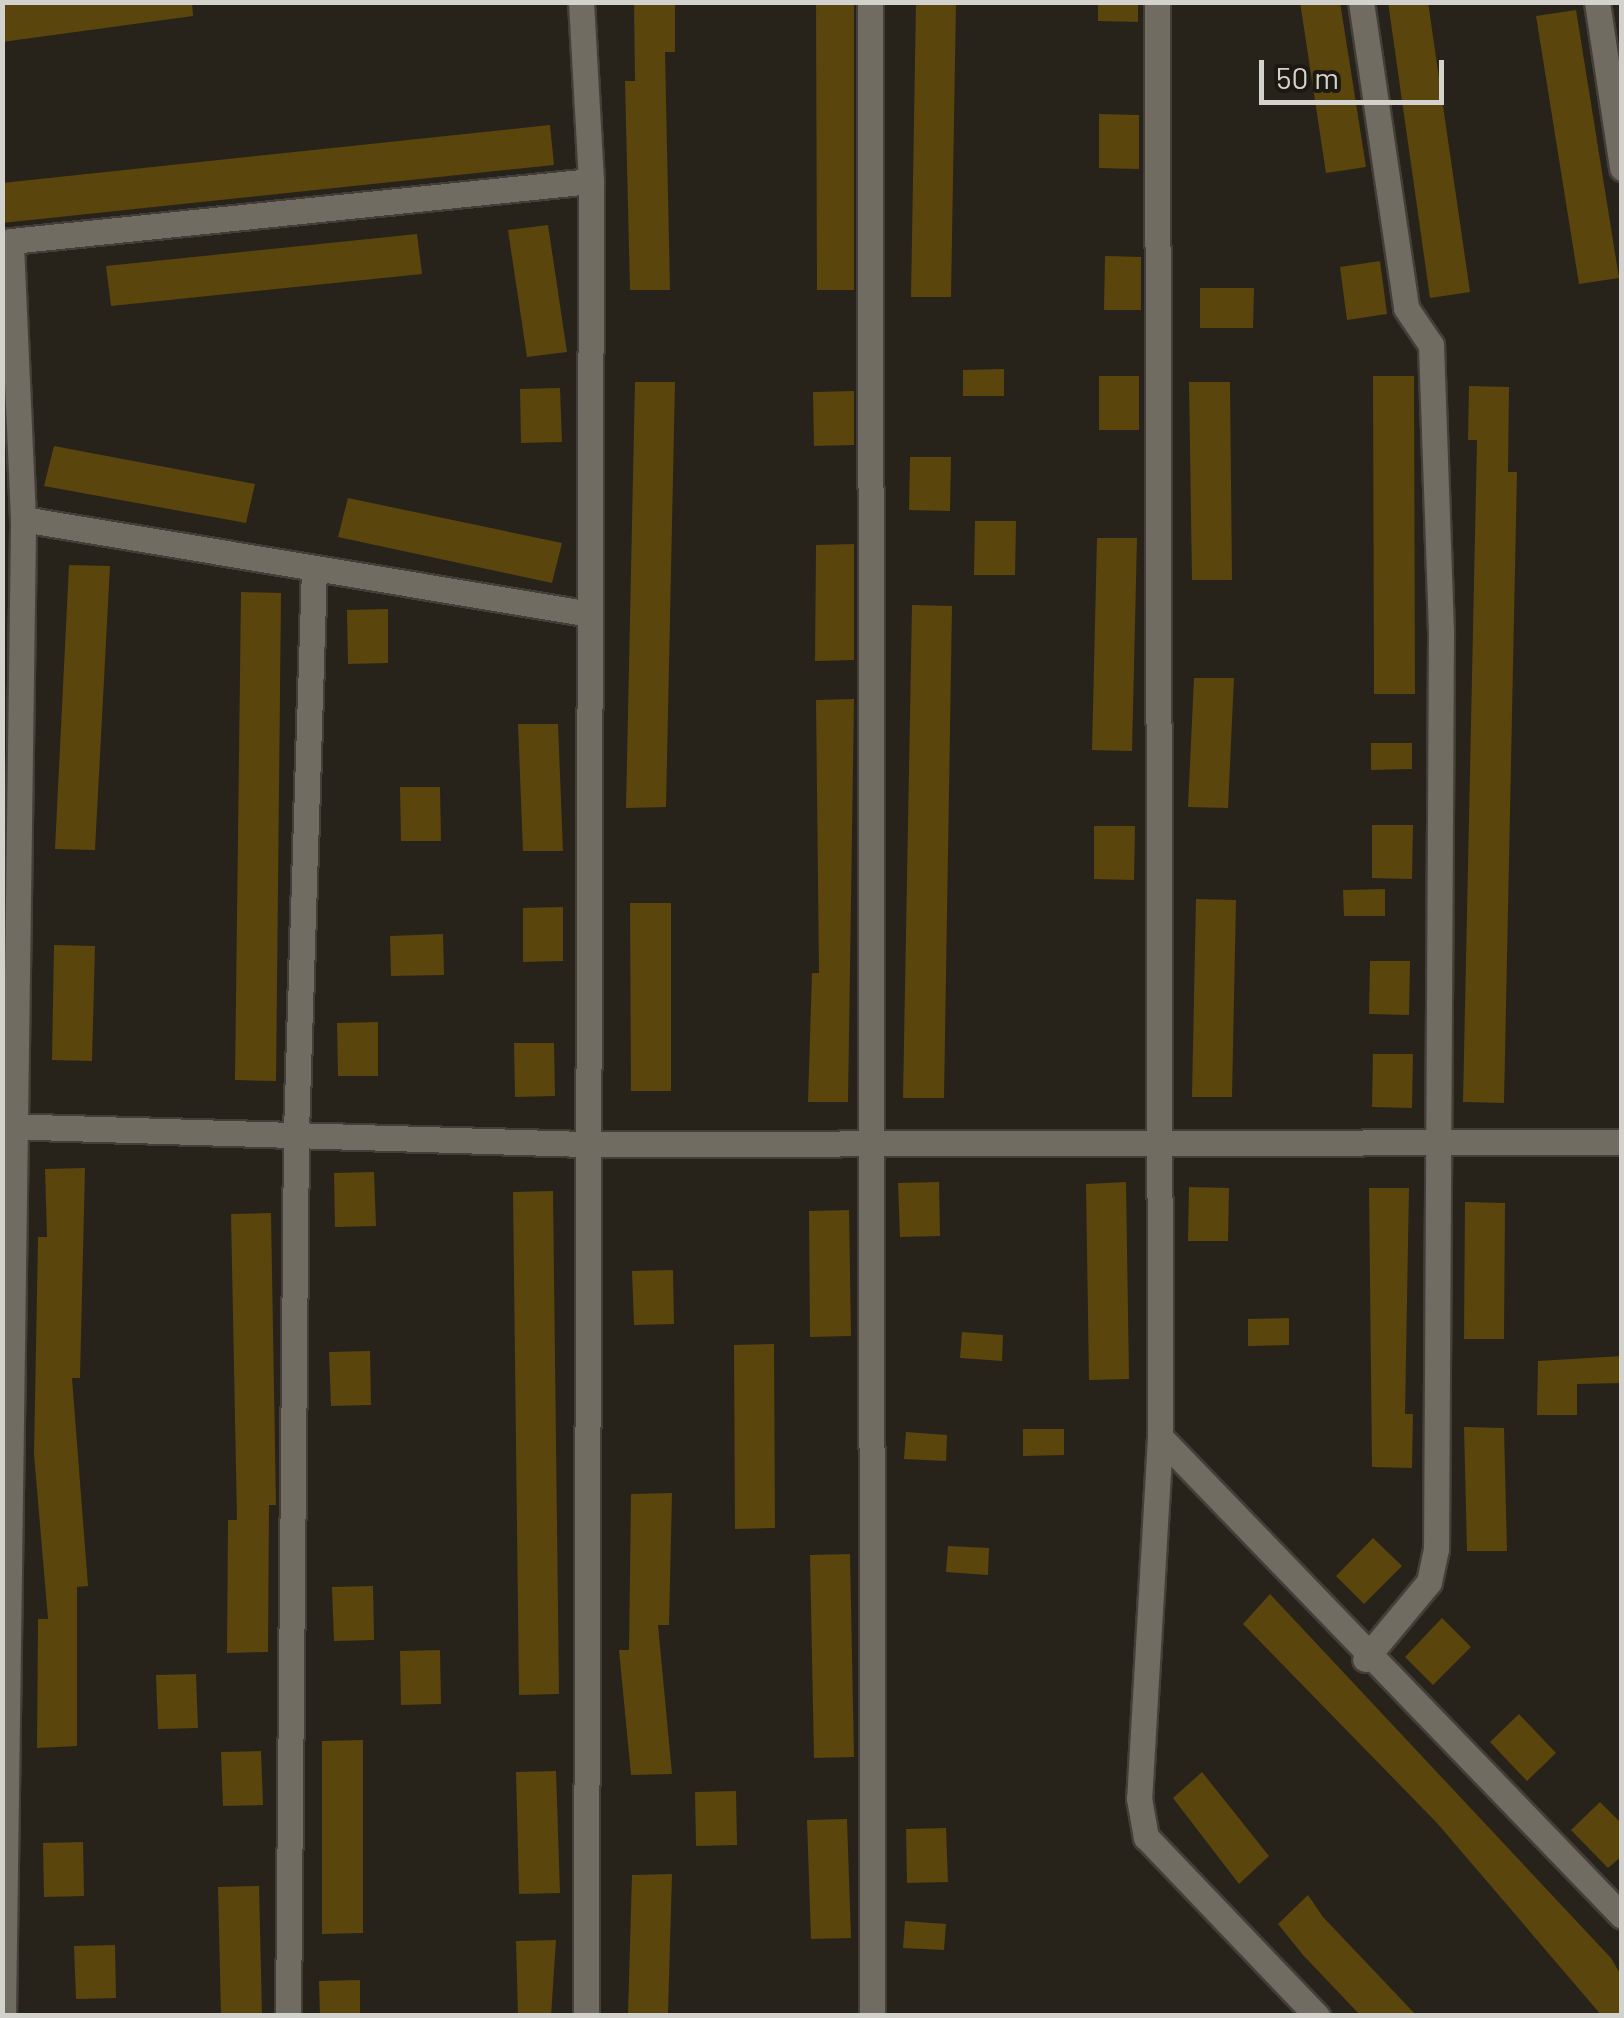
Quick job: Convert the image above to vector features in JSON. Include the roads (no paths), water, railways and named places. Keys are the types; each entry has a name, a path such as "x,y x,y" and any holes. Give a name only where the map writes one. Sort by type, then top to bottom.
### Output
{"street":[{"path":"581,2 592,181 584,613 586,2016"},
{"path":"870,2 872,2016"},
{"path":"1157,2 1156,1137 1160,1437 1139,1798 1146,1836 1317,2016"},
{"path":"1361,2 1406,308 1431,345 1441,635 1434,1142 1436,1548 1430,1582 1365,1659"},
{"path":"1597,2 1622,168"},
{"path":"4,2016 6,1126 23,519 11,241 592,181"},
{"path":"23,519 584,613"},
{"path":"288,2016 296,1132 314,570"},
{"path":"6,1126 296,1132 584,1144 1156,1137 1622,1142"},
{"path":"1160,1437 1365,1659 1622,1916"}]}
